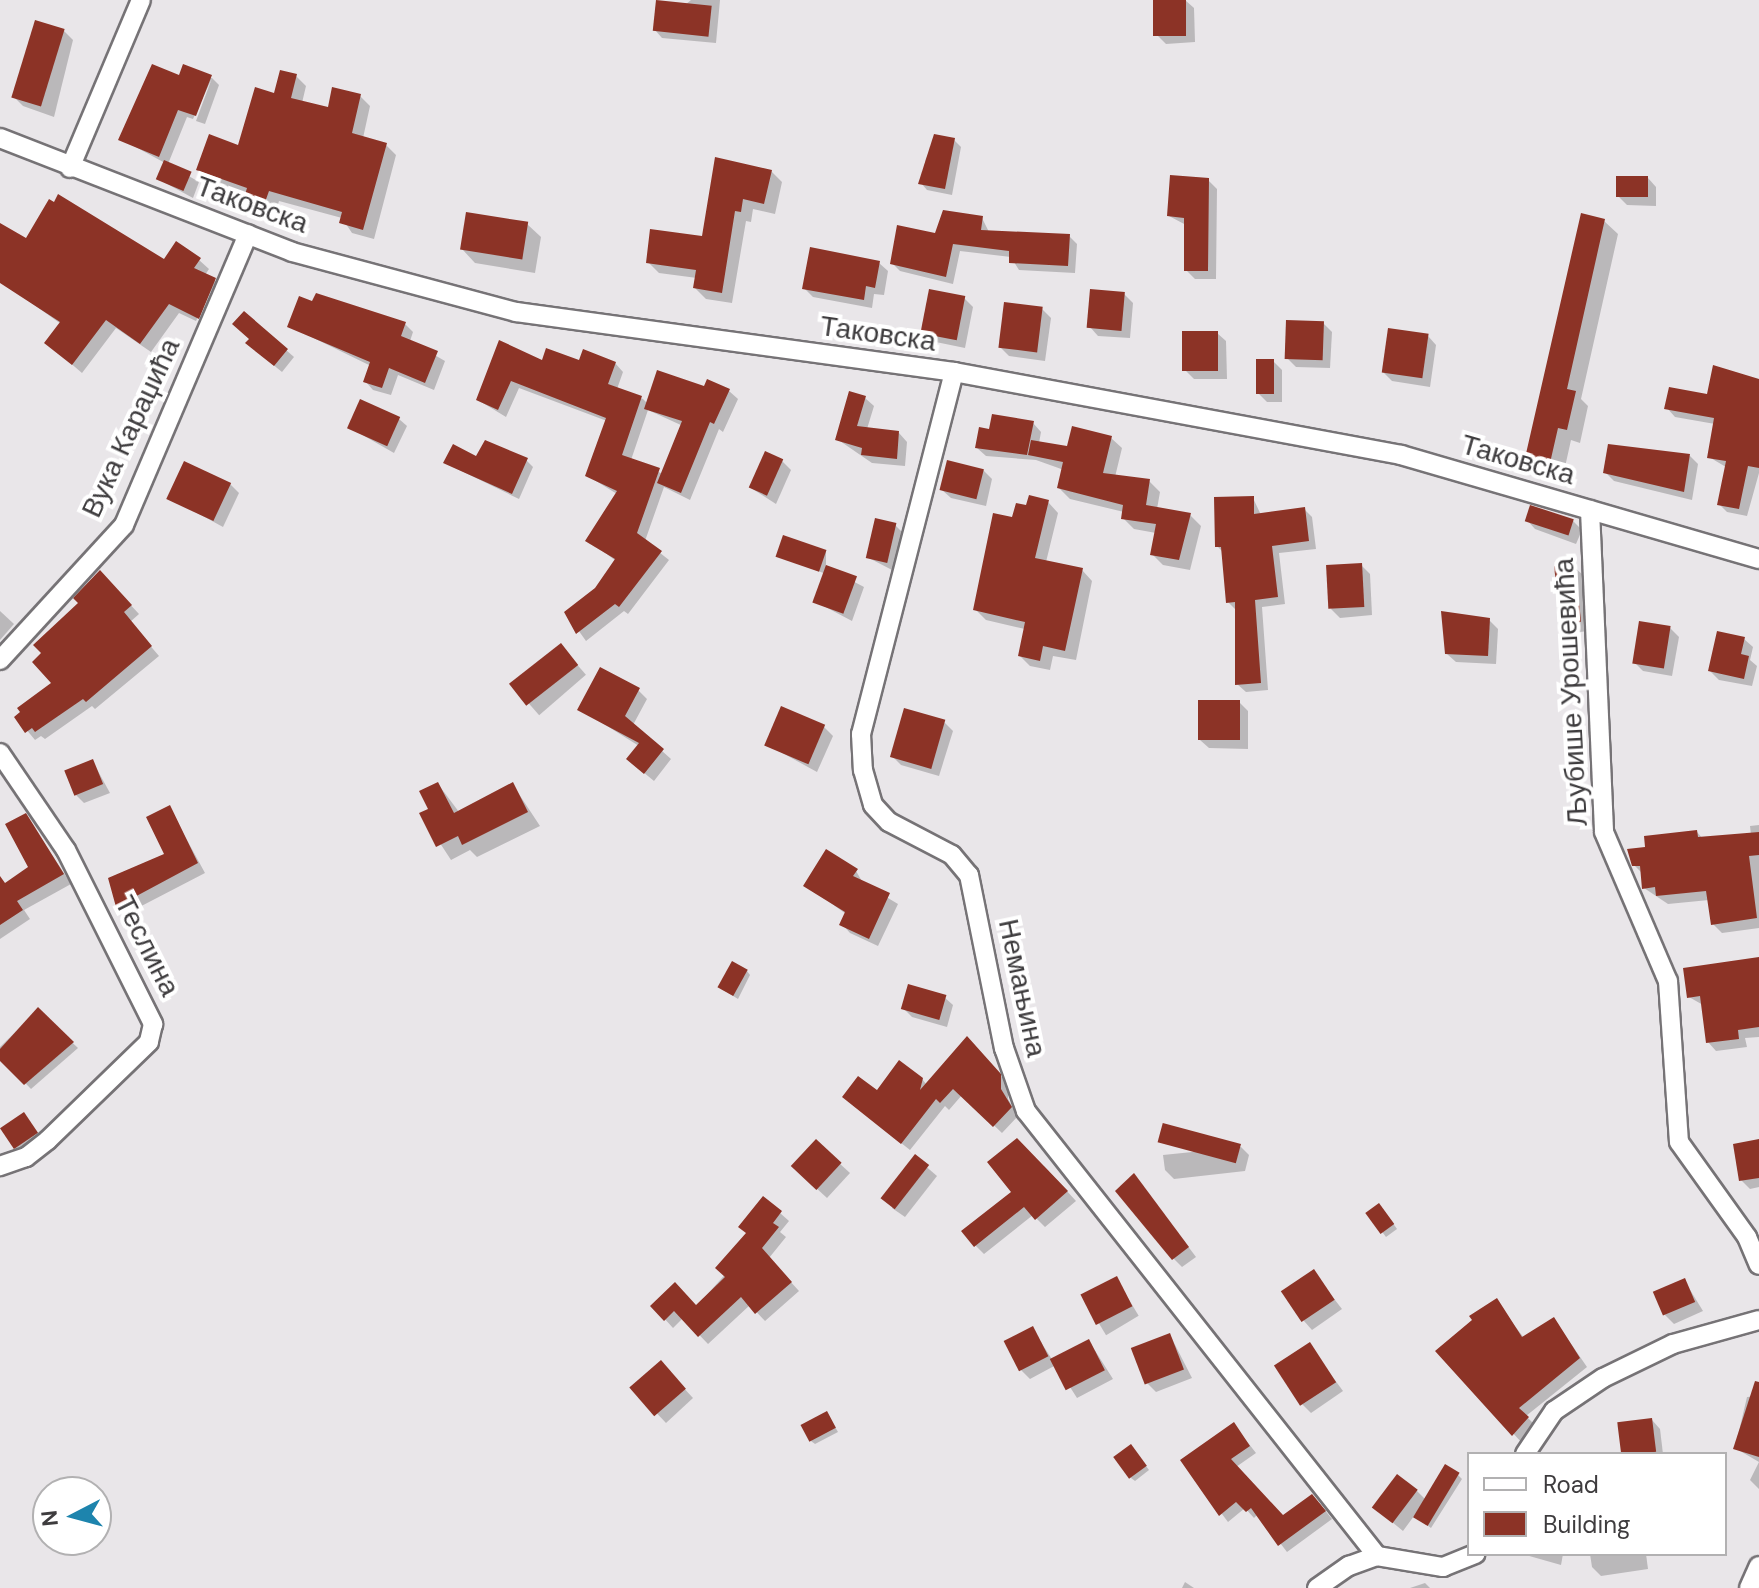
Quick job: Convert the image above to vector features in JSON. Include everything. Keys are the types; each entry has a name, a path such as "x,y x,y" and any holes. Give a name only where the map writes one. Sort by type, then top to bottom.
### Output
{"street":[{"path":"70,168 141,0"},
{"name":"Таковска","path":"0,138 70,168 292,252 516,312 954,372 1401,455 1759,559"},
{"name":"Вука Караџића","path":"0,660 124,525 248,234"},
{"name":"Немањина","path":"954,372 861,734 870,795 881,817 936,844 969,875 1004,1048 1026,1111 1377,1556"},
{"name":"Љубише Урошевића","path":"1590,510 1604,832 1668,981 1679,1142 1747,1237 1759,1265"},
{"name":"Теслина","path":"0,753 25,783 66,850 153,1024 149,1042 48,1140 26,1157 0,1166"},
{"path":"1526,1452 1554,1411 1603,1378 1673,1344 1759,1320"},
{"path":"1317,1588 1349,1566 1377,1556 1443,1567 1470,1556"},
{"path":"1749,1588 1759,1566"}],"building":[{"path":"656,0 712,6 708,37 653,31"},
{"path":"1153,0 1186,0 1186,36 1153,36"},
{"path":"35,20 65,29 41,107 11,97"},
{"path":"152,64 179,75 183,64 212,75 196,116 178,110 159,157 118,140"},
{"path":"280,70 297,74 291,98 328,107 332,87 361,94 352,133 387,143 363,230 339,223 342,212 269,191 264,205 244,198 247,188 196,170 209,134 238,145 255,87 274,93"},
{"path":"934,134 955,138 945,189 918,184"},
{"path":"715,157 772,170 764,204 743,199 741,212 735,211 722,293 693,288 696,270 646,263 650,229 702,236"},
{"path":"164,160 192,172 183,191 156,179"},
{"path":"1170,175 1209,178 1208,271 1184,271 1184,218 1167,216"},
{"path":"1616,176 1648,176 1648,197 1616,197"},
{"path":"58,194 164,259 176,241 201,258 194,268 216,278 199,319 169,304 140,344 106,320 72,365 44,343 60,322 0,283 0,223 26,238 49,199 54,202"},
{"path":"943,210 983,216 981,230 1070,234 1068,266 1009,263 1009,251 953,244 946,277 890,264 897,225 935,233"},
{"path":"466,212 528,222 522,259 460,250"},
{"path":"1581,213 1605,219 1567,389 1576,391 1567,430 1558,428 1550,463 1525,458"},
{"path":"810,247 880,261 875,288 866,286 864,300 802,289"},
{"path":"929,289 965,296 957,340 920,333"},
{"path":"1090,289 1125,292 1121,331 1087,328"},
{"path":"316,293 406,322 401,336 438,351 425,383 389,368 382,388 363,382 370,362 287,327 299,296 312,301"},
{"path":"1004,302 1043,307 1037,352 998,348"},
{"path":"244,311 288,349 274,366 245,343 249,339 232,324"},
{"path":"1286,320 1324,321 1323,360 1285,359"},
{"path":"1388,328 1429,334 1422,378 1382,373"},
{"path":"1182,331 1218,331 1218,371 1182,371"},
{"path":"499,340 542,360 546,348 579,360 583,349 616,362 608,384 642,396 622,455 660,468 637,533 662,551 619,607 615,604 576,634 564,612 595,588 615,559 585,541 617,491 585,476 606,418 511,381 498,410 476,400"},
{"path":"1256,359 1274,359 1274,394 1256,394"},
{"path":"1713,365 1759,379 1759,468 1748,466 1739,509 1717,505 1726,461 1707,458 1714,418 1664,409 1669,387 1707,394"},
{"path":"657,370 704,386 707,379 730,389 714,424 710,422 681,493 657,483 682,421 644,409"},
{"path":"849,391 866,396 857,426 899,431 897,459 861,455 862,448 835,440"},
{"path":"360,399 400,417 387,446 347,428"},
{"path":"992,414 1034,421 1027,455 975,448 979,427 989,429"},
{"path":"1072,426 1112,436 1103,473 1150,479 1146,505 1191,513 1179,560 1150,555 1156,524 1121,519 1123,505 1057,488 1063,462 1028,455 1031,440 1067,446"},
{"path":"485,440 528,458 512,494 443,463 453,444 476,456"},
{"path":"1608,444 1690,454 1684,492 1603,473"},
{"path":"765,451 783,459 767,496 749,488"},
{"path":"947,460 984,469 976,499 940,490"},
{"path":"184,461 231,483 213,521 166,499"},
{"path":"1029,495 1049,500 1035,558 1083,568 1065,651 1043,646 1040,661 1018,656 1025,622 973,610 993,513 1012,517 1016,503 1026,505"},
{"path":"1254,496 1254,514 1305,507 1309,541 1272,546 1278,597 1255,600 1261,683 1235,685 1235,602 1226,603 1221,547 1215,547 1214,497"},
{"path":"1530,505 1574,519 1568,535 1525,521"},
{"path":"875,518 896,523 887,563 866,558"},
{"path":"783,535 826,550 819,572 776,557"},
{"path":"1362,563 1364,607 1328,609 1326,565"},
{"path":"1575,564 1581,622 1560,624 1554,566"},
{"path":"826,565 857,576 843,614 812,603"},
{"path":"100,570 132,605 124,612 152,646 86,702 83,699 35,732 32,728 25,733 14,717 20,712 17,708 51,683 32,662 41,653 33,645 78,603 73,598"},
{"path":"1441,611 1490,618 1488,656 1445,654"},
{"path":"1639,621 1671,626 1664,668 1632,663"},
{"path":"1717,631 1745,637 1741,654 1749,656 1744,679 1708,671"},
{"path":"561,643 578,665 526,706 509,684"},
{"path":"600,667 640,688 625,716 664,749 644,774 626,759 639,743 577,710"},
{"path":"1198,700 1240,700 1240,740 1198,740"},
{"path":"781,706 825,725 808,764 764,746"},
{"path":"904,708 945,720 931,769 890,757"},
{"path":"93,759 103,784 74,796 64,771"},
{"path":"438,782 454,813 513,782 528,812 462,845 458,836 436,847 419,813 428,809 419,791"},
{"path":"170,805 198,863 116,907 108,878 164,854 146,817"},
{"path":"26,813 64,874 17,901 23,910 0,925 0,876 5,883 28,867 5,824"},
{"path":"1697,830 1698,837 1759,832 1759,855 1749,856 1757,918 1711,925 1706,891 1656,896 1655,887 1642,889 1640,866 1632,866 1627,849 1645,847 1644,836"},
{"path":"826,849 858,869 853,876 890,893 869,939 839,925 845,912 803,886"},
{"path":"1759,957 1759,1027 1738,1030 1739,1039 1706,1043 1700,996 1687,998 1683,968"},
{"path":"732,961 748,970 733,996 717,987"},
{"path":"908,984 946,995 939,1020 901,1009"},
{"path":"38,1007 74,1042 24,1085 0,1061 0,1049"},
{"path":"967,1036 1001,1074 1001,1089 1012,1107 993,1127 953,1089 940,1103 936,1099 901,1144 842,1097 858,1076 877,1090 899,1060 923,1078 920,1090"},
{"path":"24,1112 38,1133 14,1149 0,1128"},
{"path":"1163,1123 1241,1144 1236,1163 1158,1142"},
{"path":"1017,1138 1068,1191 1035,1220 1024,1207 974,1247 961,1231 1011,1192 987,1162"},
{"path":"816,1139 842,1163 816,1190 791,1166"},
{"path":"1759,1139 1759,1178 1739,1181 1733,1144"},
{"path":"915,1154 929,1165 895,1209 881,1198"},
{"path":"1134,1173 1189,1247 1172,1260 1115,1191"},
{"path":"763,1196 782,1211 773,1223 779,1227 762,1248 792,1282 755,1314 741,1297 698,1337 674,1311 664,1321 650,1306 675,1282 696,1305 725,1277 715,1268 746,1233 738,1227"},
{"path":"1379,1203 1394,1224 1381,1234 1365,1213"},
{"path":"1314,1269 1335,1300 1302,1322 1281,1291"},
{"path":"1117,1276 1132,1306 1096,1325 1080,1295"},
{"path":"1685,1278 1695,1302 1663,1316 1653,1292"},
{"path":"1497,1298 1522,1337 1554,1317 1580,1358 1519,1408 1529,1417 1512,1436 1435,1351 1472,1320 1469,1316"},
{"path":"1033,1326 1048,1356 1019,1371 1004,1341"},
{"path":"1170,1333 1184,1369 1145,1384 1131,1348"},
{"path":"1089,1339 1105,1370 1066,1390 1050,1359"},
{"path":"1310,1342 1336,1382 1300,1406 1274,1365"},
{"path":"661,1360 686,1389 654,1416 629,1388"},
{"path":"1755,1381 1759,1382 1759,1457 1733,1449"},
{"path":"827,1411 836,1428 809,1442 801,1425"},
{"path":"1652,1418 1656,1452 1621,1452 1617,1422"},
{"path":"1234,1422 1250,1446 1231,1459 1283,1515 1312,1494 1326,1511 1278,1546 1251,1508 1246,1512 1236,1502 1219,1516 1180,1460"},
{"path":"1131,1444 1147,1466 1129,1479 1113,1457"},
{"path":"1445,1464 1460,1473 1428,1526 1413,1517"},
{"path":"1397,1474 1418,1490 1392,1523 1372,1508"}]}
